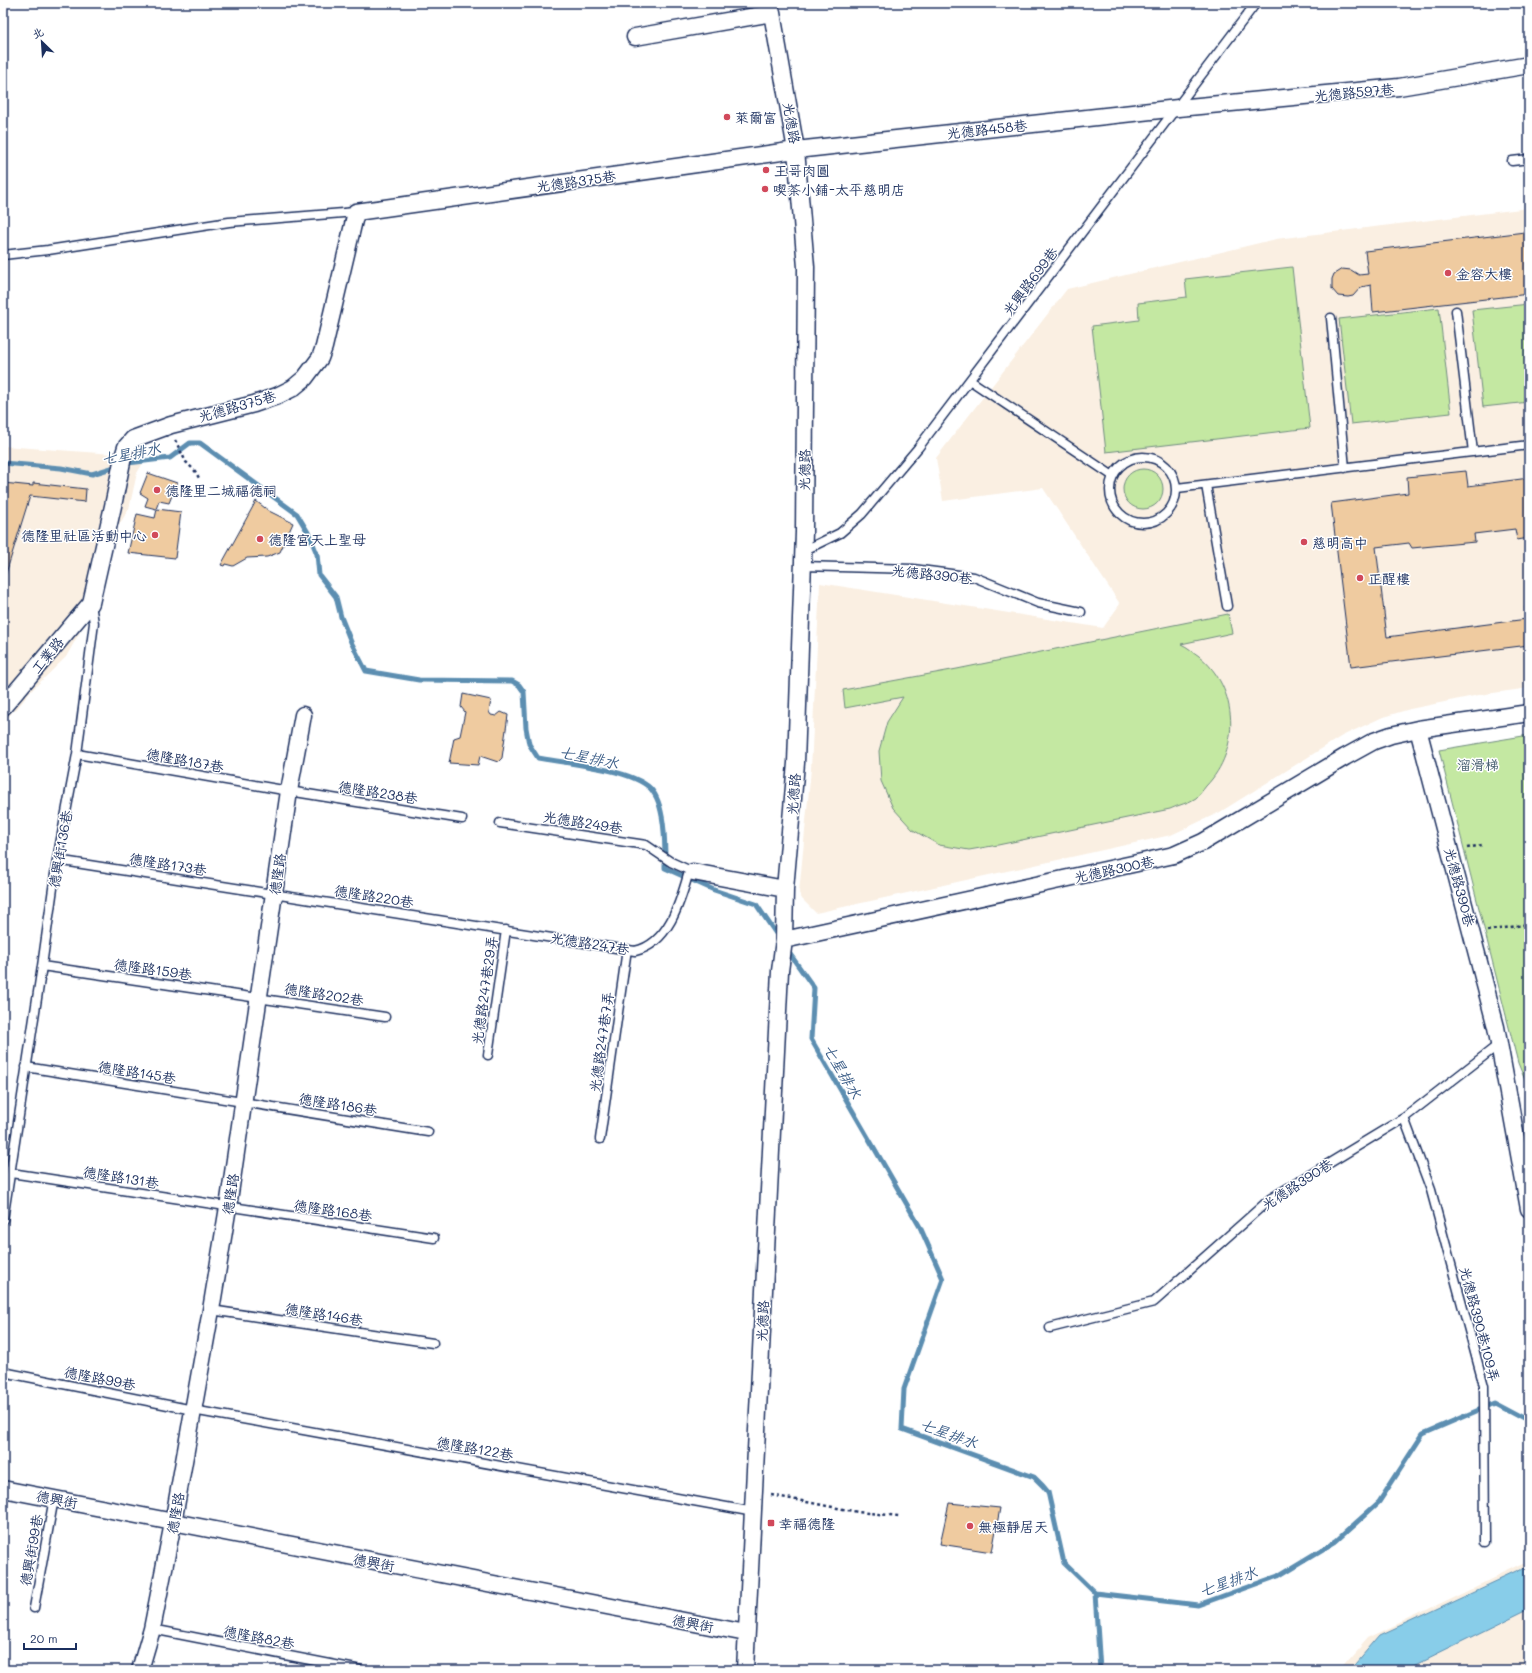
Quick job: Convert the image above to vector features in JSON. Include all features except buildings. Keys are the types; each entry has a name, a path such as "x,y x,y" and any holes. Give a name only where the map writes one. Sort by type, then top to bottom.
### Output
{"street":[{"path":"635,37 771,8"},
{"name":"光德路","path":"745,1670 780,971 784,940 785,889 796,763 802,559 806,267 796,150 771,8"},
{"name":"光德路597巷","path":"1178,108 1399,87 1529,65"},
{"name":"光德路458巷","path":"796,150 1178,108"},
{"name":"光德路375巷","path":"119,478 126,447 133,439 170,425 254,404 288,390 305,378 320,358 324,347 356,212 796,150"},
{"name":"德興街136巷","path":"91,603 119,478"},
{"name":"工業路","path":"3,707 91,603"},
{"name":"光德路300巷","path":"784,940 1174,855 1203,842 1374,741 1391,735 1418,729 1529,713"},
{"name":"德隆路","path":"140,1670 152,1629 173,1523 228,1207 290,791 303,715"},
{"name":"光德路390巷","path":"1418,729 1496,1027 1498,1045 1529,1209"},
{"path":"690,873 785,889"},
{"name":"德興街","path":"3,1489 746,1634"}],"lane":[{"name":"光興路699巷","path":"802,559 840,533 862,514 918,448 971,381 1256,3"},
{"path":"1512,161 1529,159"},
{"name":"光德路375巷","path":"3,255 48,250 229,222 356,212"},
{"path":"1456,311 1473,452"},
{"path":"1331,318 1345,468"},
{"path":"971,381 1113,476"},
{"path":"1177,488 1529,445"},
{"path":"1140,457 1150,458 1161,462 1169,469 1177,488 1176,499 1171,509 1164,517 1143,524 1133,522 1123,517 1116,509 1111,499 1110,487 1113,476 1120,467 1129,460 1140,457"},
{"path":"1206,485 1227,606"},
{"name":"光德路390巷","path":"802,559 913,569 974,577 1038,603 1081,612"},
{"name":"德興街136巷","path":"3,1220 57,860 77,754 94,623 91,603"},
{"name":"德隆路187巷","path":"77,754 290,791"},
{"name":"德隆路238巷","path":"290,791 462,819"},
{"name":"光德路249巷","path":"500,823 646,845 690,873"},
{"name":"德隆路173巷","path":"57,860 275,894"},
{"name":"光德路247巷","path":"469,925 627,949 642,949 654,941 667,929 690,873"},
{"name":"德隆路220巷","path":"275,894 469,925"},
{"name":"光德路247巷29弄","path":"488,1054 506,930"},
{"name":"光德路247巷7弄","path":"600,1139 627,949"},
{"name":"德隆路159巷","path":"42,966 259,997"},
{"name":"德隆路202巷","path":"259,997 385,1016"},
{"name":"光德路390巷","path":"1050,1328 1154,1302 1270,1199 1404,1118 1498,1045"},
{"name":"德隆路145巷","path":"26,1067 244,1102"},
{"name":"德隆路186巷","path":"244,1102 428,1132"},
{"name":"光德路390巷109弄","path":"1404,1118 1431,1190 1484,1386 1485,1544"},
{"name":"德隆路131巷","path":"11,1173 228,1207"},
{"name":"德隆路168巷","path":"228,1207 434,1238"},
{"name":"德隆路146巷","path":"210,1310 433,1343"},
{"name":"德隆路99巷","path":"3,1372 193,1410"},
{"name":"德隆路122巷","path":"193,1410 754,1512"},
{"name":"德興街99巷","path":"34,1608 54,1498"},
{"name":"德隆路82巷","path":"152,1629 361,1670"}],"path":[{"path":"173,435 186,462 195,471 199,478"},
{"path":"1466,848 1482,845"},
{"path":"1481,932 1529,924"},
{"path":"755,1492 858,1512 899,1516"}],"shaded area":[{"name":"慈明高中","path":"1529,208 1529,688 1479,695 1410,709 1383,717 1342,736 1220,812 1171,835 816,913 802,899 799,893 811,769 820,583 1103,628 1120,604 1043,488 943,501 936,458 1067,289 1276,239"},
{"path":"3,446 140,456 139,459 141,459 143,463 137,473 129,509 102,552 81,630 66,657 32,690 3,724"},
{"path":"1529,1561 1529,1670 1340,1670 1368,1638"}],"green space":[{"path":"1292,267 1310,428 1106,452 1092,326 1139,320 1138,303 1187,297 1185,279"},
{"path":"1529,304 1529,402 1483,407 1472,310"},
{"path":"1439,308 1451,413 1351,424 1339,319"},
{"path":"1147,469 1154,472 1160,478 1163,489 1162,497 1154,506 1147,509 1139,509 1132,506 1124,497 1123,485 1126,478 1135,470"},
{"path":"1228,614 1232,633 1181,644 1199,656 1212,669 1222,685 1228,702 1231,720 1230,737 1225,755 1217,771 1196,798 1170,809 969,850 939,845 913,830 893,808 881,781 879,751 887,722 903,697 845,708 843,690 957,669"},
{"name":"溜滑梯","path":"1529,735 1529,1090 1518,1063 1439,750"}],"water":[{"path":"1529,1566 1529,1609 1405,1670 1350,1670 1380,1635"}],"waterway":[{"name":"七星排水","path":"3,463 61,468 92,474 128,463 170,458 190,443 200,443 297,514 309,534 317,554 319,575 336,597 341,617 351,642 366,671 419,680 512,681 519,685 524,692 526,728 529,744 538,758 613,771 641,781 650,788 659,804 664,826 665,868 714,890 756,904 779,938"},
{"name":"七星排水","path":"787,950 814,988 811,1039 920,1227 943,1279 904,1389 902,1429 1034,1477 1048,1492 1064,1563 1095,1593 1198,1605 1278,1576 1336,1541 1379,1502 1423,1434 1495,1403 1529,1421"},
{"path":"1095,1593 1100,1670"},
{"path":"1172,1670 1179,1670"}],"place":[{"name":"萊爾富","path":"727,117"},
{"name":"王哥肉圓","path":"766,170"},
{"name":"喫茶小鋪-太平慈明店","path":"765,189"},
{"name":"金容大樓","path":"1448,273"},
{"name":"德隆里二城福德祠","path":"157,490"},
{"name":"德隆里社區活動中心","path":"155,535"},
{"name":"德隆宮天上聖母","path":"260,539"},
{"name":"慈明高中","path":"1304,542"},
{"name":"正醒樓","path":"1360,578"},
{"name":"幸福德隆","path":"771,1523"},
{"name":"無極靜居天","path":"970,1526"}]}
